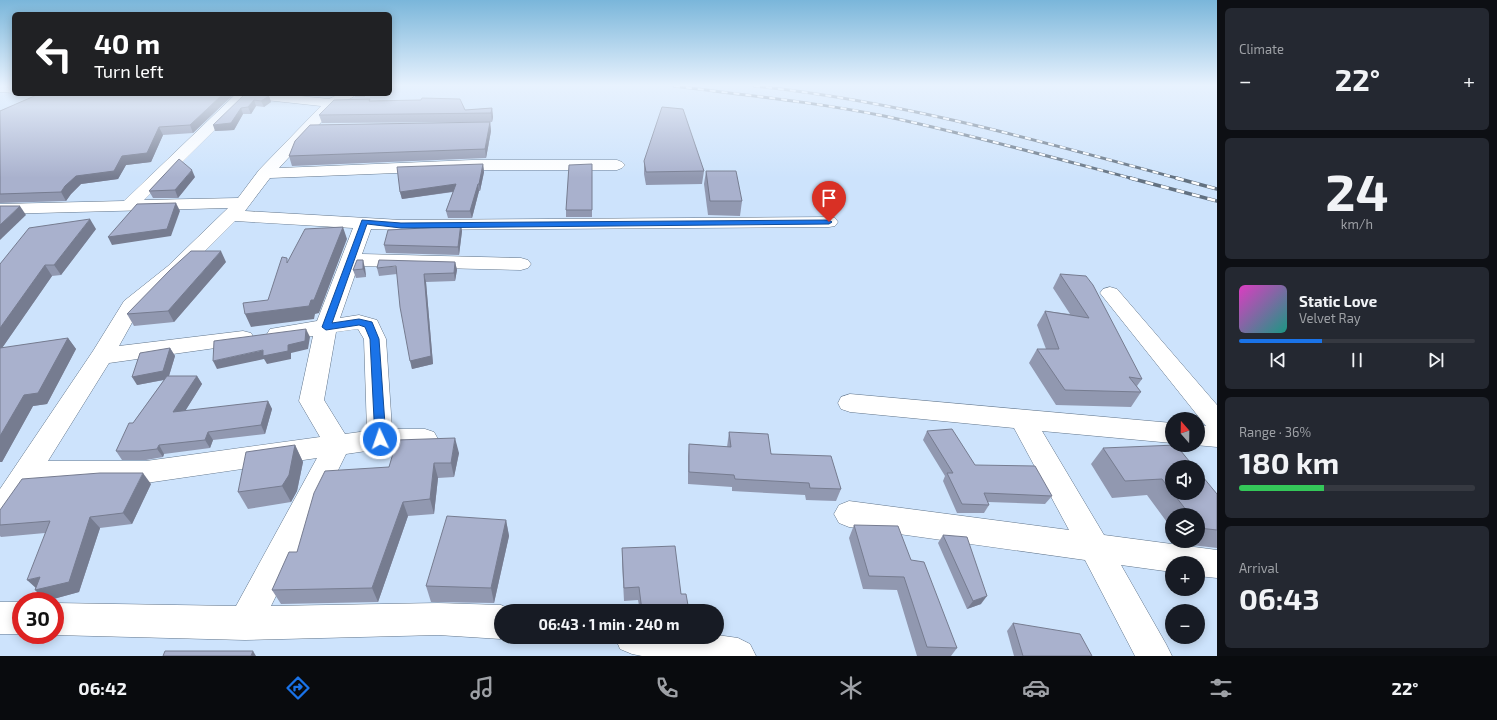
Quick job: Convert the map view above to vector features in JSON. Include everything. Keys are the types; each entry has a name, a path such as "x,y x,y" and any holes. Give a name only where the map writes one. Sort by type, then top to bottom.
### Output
{"street":[{"path":"128,206 220,117"},
{"path":"0,514 102,356 131,306 174,270 237,209 265,173 305,129 319,117"},
{"path":"305,129 329,128"},
{"path":"265,173 472,165 617,165"},
{"path":"0,209 128,206 237,209 401,225 829,222"},
{"path":"338,444 311,401 326,327 352,260 364,222"},
{"path":"352,260 522,264"},
{"path":"1110,293 1217,422"},
{"path":"102,356 359,322 369,324 374,339 380,439"},
{"path":"850,403 1165,432"},
{"path":"1022,419 1154,656"},
{"path":"1205,436 1217,437"},
{"path":"27,472 146,472 380,439 425,439"},
{"path":"245,623 338,444"},
{"path":"849,514 1217,564"},
{"path":"0,618 12,618"},
{"path":"64,619 245,623 438,619 494,622"},
{"path":"634,644 635,656"},
{"path":"672,644 738,656"}],"building":[{"path":"0,117 199,117 190,125 159,127 147,153 122,156 114,171 76,176 61,192 0,194"},
{"path":"222,117 235,117 231,123 213,125"},
{"path":"659,117 686,117 704,171 646,172 644,161"},
{"path":"490,122 485,149 289,156 295,141 310,125"},
{"path":"179,159 192,170 175,190 149,191"},
{"path":"483,164 479,184 470,211 446,211 456,184 400,192 397,167"},
{"path":"592,164 592,210 566,210 569,165"},
{"path":"706,171 736,171 742,201 710,201"},
{"path":"176,203 167,229 108,237 137,204"},
{"path":"0,206 20,206 0,225"},
{"path":"90,219 54,265 45,265 0,328 0,264 29,228"},
{"path":"461,223 458,247 384,245 388,230 441,227 442,224"},
{"path":"343,227 314,300 311,300 309,306 245,314 243,303 268,300 282,257 287,258 287,263 305,229"},
{"path":"191,251 221,251 168,311 127,314 170,270"},
{"path":"357,260 363,260 363,269 353,270"},
{"path":"379,260 455,262 454,273 424,274 431,356 410,361 400,307 396,266 377,268"},
{"path":"1060,274 1086,276 1093,285 1142,379 1129,377 1141,392 1065,390 1037,349 1059,349 1045,311 1089,318"},
{"path":"306,329 305,341 288,345 288,351 263,356 263,350 213,361 214,341"},
{"path":"68,338 38,393 24,395 0,436 0,348"},
{"path":"170,348 163,371 132,377 140,353"},
{"path":"167,376 197,376 173,412 268,401 261,425 208,432 205,440 159,445 157,449 116,451 129,423 133,423"},
{"path":"952,429 975,465 1035,466 1052,496 984,493 989,505 962,504 947,473 953,473 927,431"},
{"path":"729,432 768,434 771,454 831,456 841,489 810,488 809,483 735,479 734,475 689,472 689,444 731,447"},
{"path":"455,438 451,463 434,463 430,499 403,502 372,588 272,590 289,552 297,552 314,493 325,471 389,467 397,440"},
{"path":"295,445 289,475 282,486 238,492 246,452"},
{"path":"1165,445 1165,452 1182,452 1188,460 1165,460 1165,483 1162,479 1125,481 1103,448"},
{"path":"100,473 143,473 123,513 90,517 69,582 35,590 40,577 27,580 50,521 0,525 0,510 22,479"},
{"path":"1205,479 1217,494 1217,530 1205,529 1205,508 1185,508 1178,500 1205,500"},
{"path":"447,516 506,520 491,588 426,586"},
{"path":"854,525 898,526 911,560 924,562 957,648 927,647 904,577 869,576"},
{"path":"943,535 967,537 987,596 973,601"},
{"path":"675,546 681,594 686,594 688,604 641,604 639,587 624,588 622,548"},
{"path":"1013,623 1080,634 1092,656 1023,656"},
{"path":"165,651 253,651 251,656 163,656"}],"railway":[{"path":"887,117 978,138 1134,179"},
{"path":"936,117 1022,137 1180,179"},
{"path":"1130,178 1217,201"},
{"path":"1176,178 1217,189"}],"route":[{"path":"380,439 374,339 369,324 359,322 326,327 352,260 364,222 401,225 829,222"}]}
